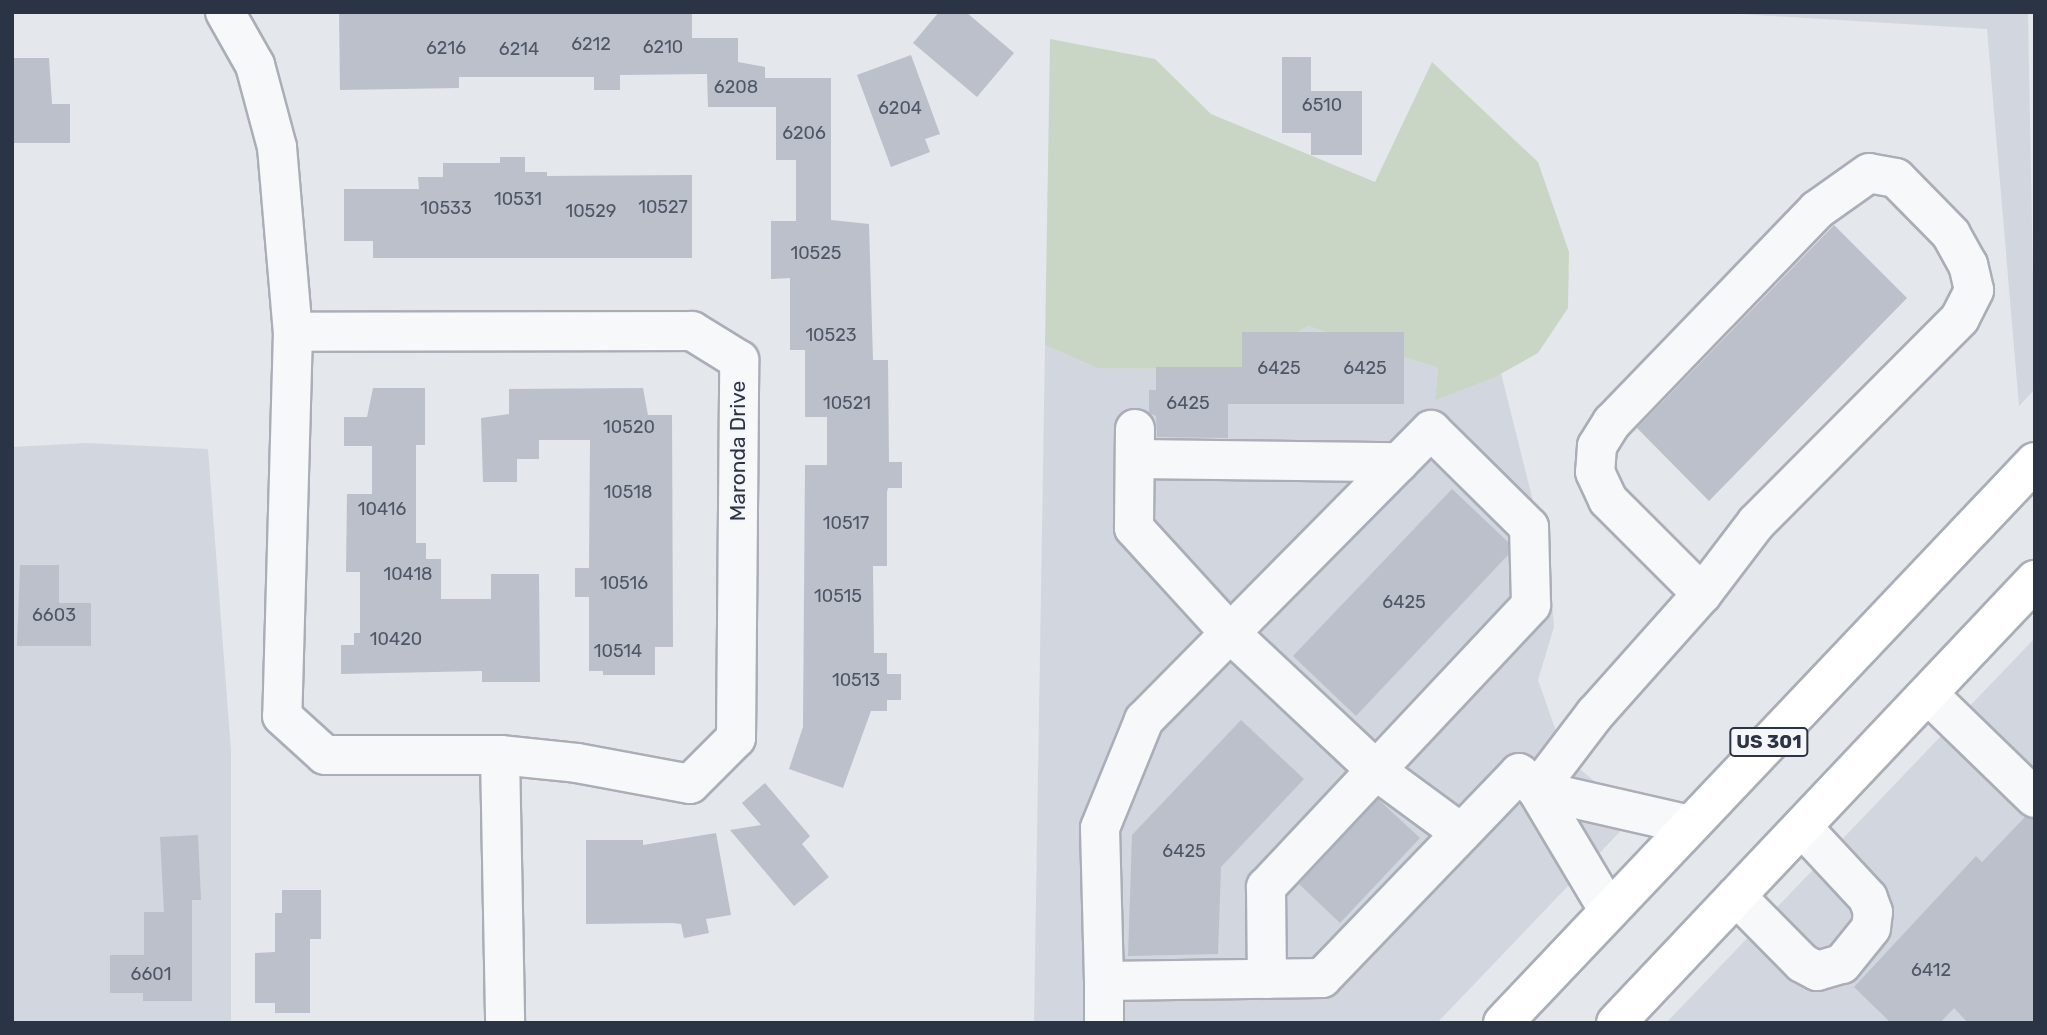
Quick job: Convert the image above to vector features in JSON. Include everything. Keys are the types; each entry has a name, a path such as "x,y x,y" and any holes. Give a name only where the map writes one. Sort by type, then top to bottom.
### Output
{"main road":[{"name":"US 301","path":"1503,1023 2035,462"},
{"path":"1616,1023 2035,580"}],"street":[{"name":"Maronda Drive","path":"225,12 255,65 277,147 293,332 282,716 325,755 500,755 577,763 691,784 736,738 739,360 692,331 293,332"},
{"path":"1537,790 1595,714 1702,594 1756,523 1960,318 1974,290 1968,265 1951,234 1896,178 1870,173 1816,210 1612,422 1597,446 1595,472 1608,500 1702,594"},
{"path":"1104,1023 1100,828 1144,720 1431,430 1529,527 1531,605 1378,772 1266,887 1267,979"},
{"path":"1399,462 1135,444 1134,528 1230,632 1378,772 1461,833"},
{"path":"1928,694 2035,798"},
{"path":"500,755 505,1023"},
{"path":"1104,981 1322,978 1519,773 1537,790 1609,911"},
{"path":"1537,790 1690,825"},
{"path":"1736,896 1802,963 1817,971 1842,964 1871,928 1873,912 1868,898 1802,827"}],"shaded area":[{"path":"1708,12 2028,12 2035,389 2019,406 1987,29"},
{"path":"1308,326 1438,368 1435,399 1501,373 1549,565 1554,627 1538,680 1565,757 1636,815 1437,1023 1034,1023 1045,345 1097,368 1237,370"},
{"path":"86,443 208,449 231,751 231,1023 12,1023 12,447"},
{"path":"2035,638 2035,1023 1666,1023"}],"green space":[{"path":"1050,39 1155,59 1211,114 1375,182 1432,62 1538,162 1569,252 1568,308 1538,353 1495,377 1435,400 1438,368 1308,326 1237,370 1097,368 1045,345"}],"building":[{"path":"339,12 692,12 692,38 738,38 738,62 765,67 765,78 831,78 831,220 869,224 873,360 888,360 889,462 902,462 902,488 888,488 887,492 887,566 873,566 874,653 887,653 887,674 901,674 901,700 887,700 887,711 871,711 843,788 789,769 803,727 805,465 827,465 827,417 805,417 805,350 790,350 790,278 771,279 771,221 796,221 796,160 776,160 776,107 708,107 707,74 620,75 620,90 594,90 594,77 459,77 459,88 340,90"},
{"path":"939,12 966,12 1014,53 977,97 913,43"},
{"path":"911,55 940,134 925,139 930,152 891,167 857,75"},
{"path":"1282,57 1311,57 1311,91 1362,91 1362,155 1311,155 1311,133 1282,133"},
{"path":"12,58 49,58 52,104 70,104 70,143 12,143"},
{"path":"500,157 525,157 525,172 547,172 547,176 692,175 692,258 373,258 373,241 344,241 344,189 419,189 418,177 443,177 443,163 500,163"},
{"path":"1834,225 1907,298 1709,501 1637,428"},
{"path":"1242,332 1404,332 1404,404 1228,404 1228,438 1157,437 1156,416 1149,413 1149,390 1156,390 1156,367 1242,367"},
{"path":"373,388 425,388 425,445 416,445 416,543 426,543 426,559 441,559 441,599 491,599 491,574 539,574 540,682 482,682 482,671 341,674 341,645 354,645 354,633 360,633 360,572 346,572 347,494 372,494 372,446 344,446 344,417 367,417"},
{"path":"643,388 648,415 672,415 673,647 655,647 655,675 603,675 603,671 589,671 589,597 575,597 575,568 589,568 590,440 539,440 539,459 517,459 517,482 483,482 481,418 509,414 509,389"},
{"path":"1452,489 1508,542 1508,555 1356,716 1293,656"},
{"path":"20,565 59,565 59,603 91,603 91,646 17,646"},
{"path":"1241,720 1304,779 1221,867 1218,954 1128,956 1132,835"},
{"path":"765,783 810,836 802,844 829,877 794,906 730,830 761,825 742,803"},
{"path":"1378,799 1420,838 1340,923 1299,884"},
{"path":"2025,817 2035,819 2035,1023 1968,1023 1954,1008 1940,1023 1891,1023 1854,987 1976,856 1982,862"},
{"path":"716,833 731,915 706,919 709,933 684,938 681,924 673,923 586,924 586,840 643,840 643,845"},
{"path":"198,835 201,900 192,900 192,1001 143,1001 143,993 110,993 110,955 144,955 144,912 164,912 160,837"},
{"path":"282,890 321,890 321,939 310,939 310,1013 275,1013 275,1003 255,1003 255,953 275,952 275,913 282,913"}]}
